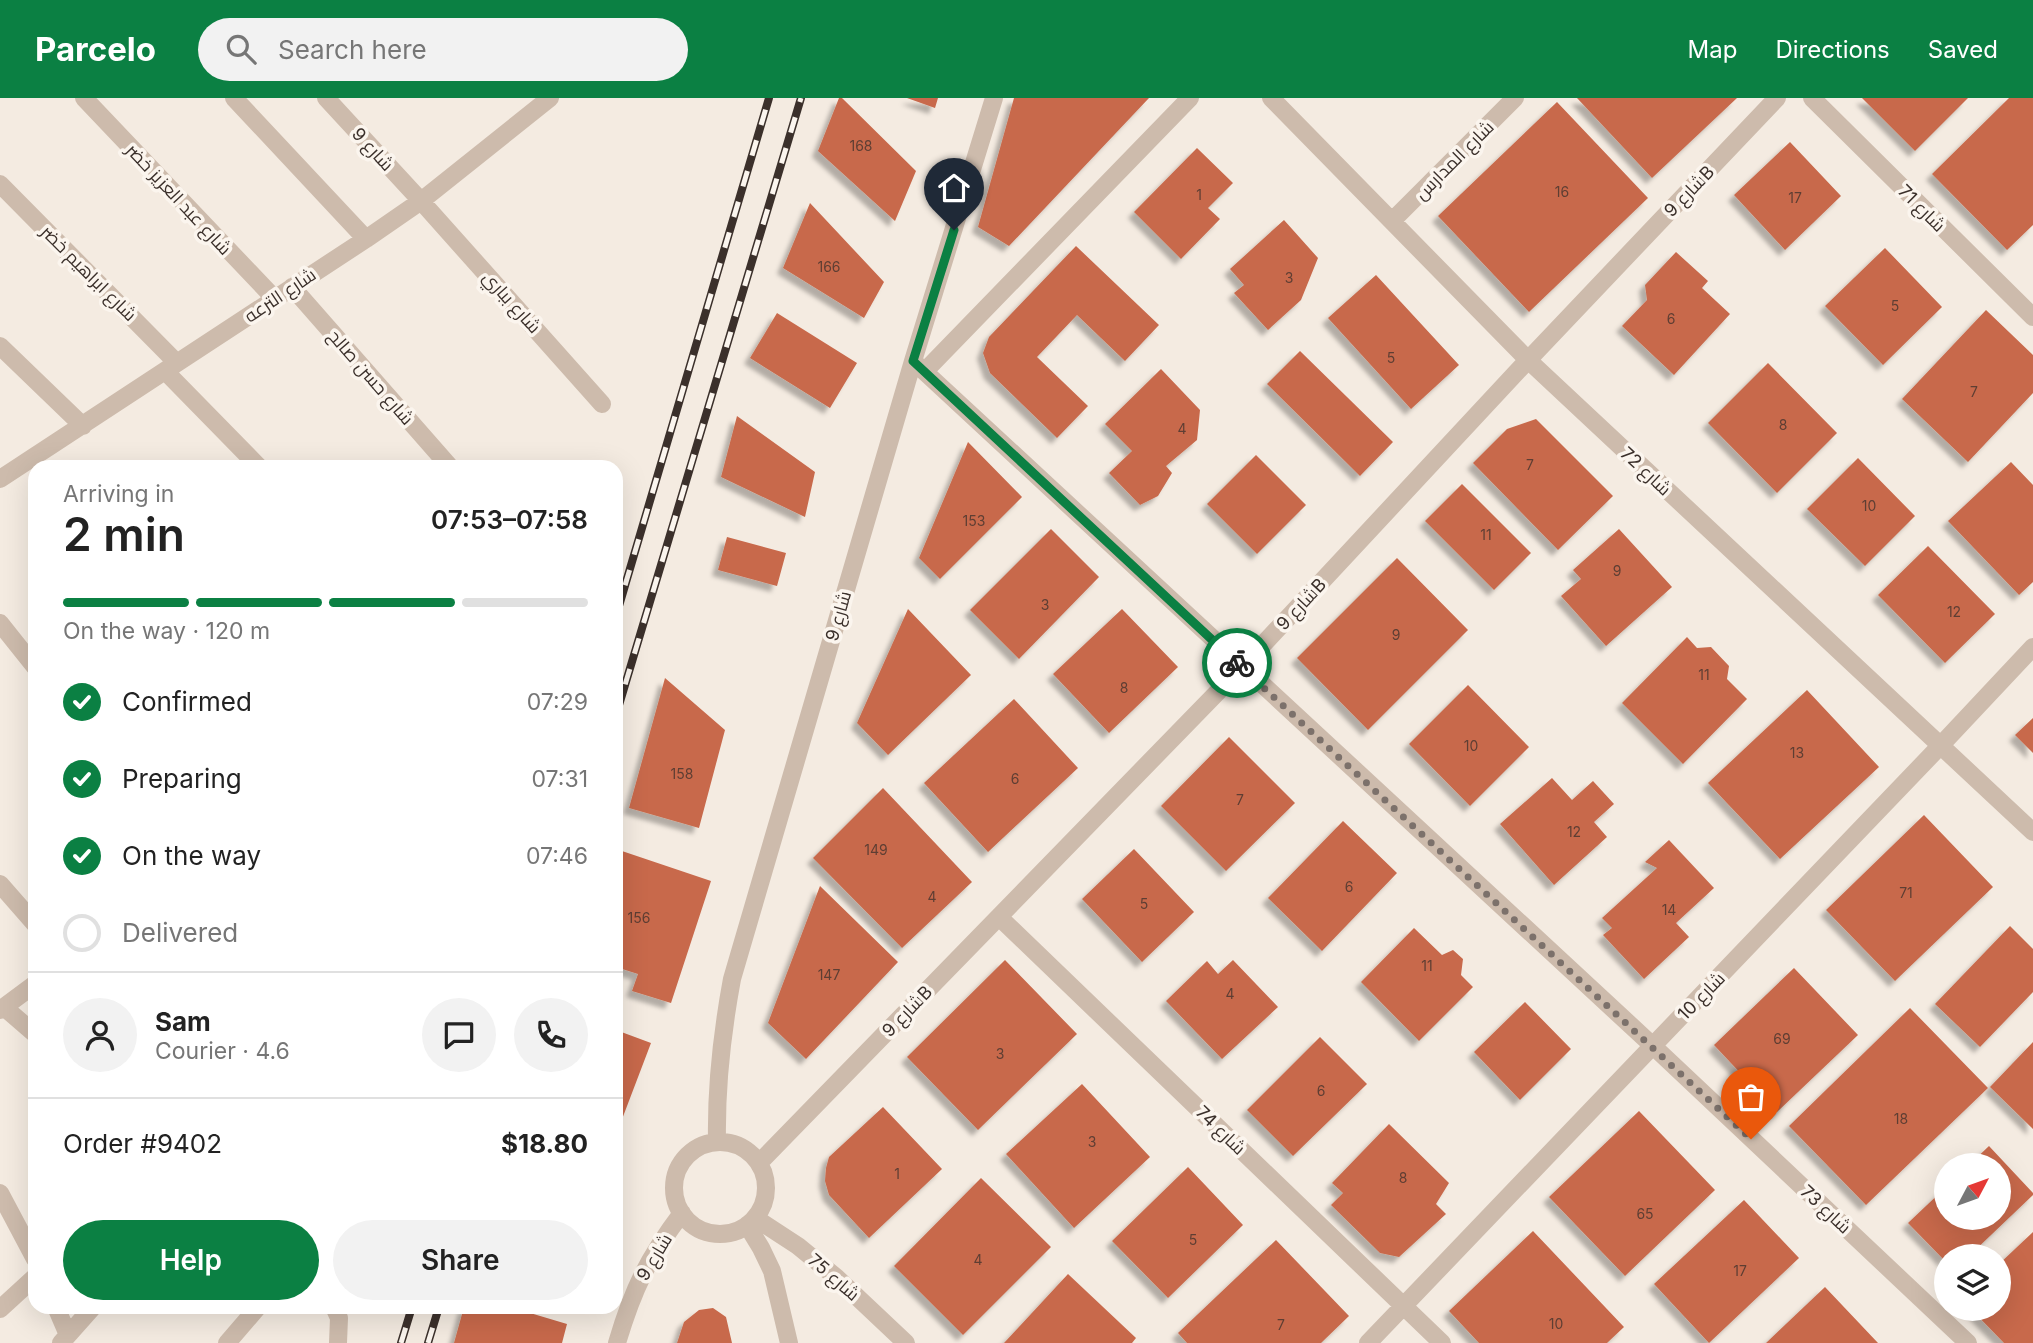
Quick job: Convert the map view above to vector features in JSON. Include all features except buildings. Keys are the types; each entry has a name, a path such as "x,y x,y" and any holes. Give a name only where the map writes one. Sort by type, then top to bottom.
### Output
{"street":[{"name":"شارع عبد العزيز خضر","path":"84,98 275,299"},
{"path":"234,98 366,239"},
{"name":"شارع 9","path":"326,98 421,201"},
{"name":"شارع الترعه","path":"38,460 83,426 421,201 550,98"},
{"name":"شارع 9","path":"717,1141 719,1060 732,979 919,366 994,98"},
{"path":"919,366 1190,98"},
{"name":"شارع 72","path":"1271,98 1528,360 2033,832"},
{"name":"شارع المدارس","path":"1392,221 1515,98"},
{"name":"شارع 9B","path":"759,1163 1242,667 1777,98"},
{"name":"شارع 71","path":"1812,98 2033,317"},
{"name":"شارع ابراهيم خضر","path":"0,184 171,367 253,460"},
{"name":"شارع بباري","path":"421,201 603,404"},
{"name":"شارع حسن صالح","path":"292,287 444,460"},
{"path":"0,346 83,426"},
{"name":"شارع 73","path":"919,366 1653,1046 1968,1343"},
{"name":"شارع الترعه","path":"0,479 28,466"},
{"path":"0,623 28,658"},
{"name":"شارع 10","path":"1367,1343 2033,647"},
{"path":"0,884 28,916"},
{"name":"شارع 74","path":"999,917 1443,1343"},
{"path":"28,989 3,1009 28,1029"},
{"path":"717,1141 733,1143 748,1151 759,1163 766,1181 765,1201 751,1222 734,1232 720,1234 691,1224 682,1213 674,1195 676,1176 684,1159 698,1147 717,1141"},
{"path":"0,1194 28,1246"},
{"name":"شارع 9","path":"617,1343 641,1275 659,1243 682,1213"},
{"path":"751,1222 772,1271 789,1343"},
{"name":"شارع 75","path":"751,1222 798,1246 837,1278 906,1343"},
{"path":"0,1309 28,1283"},
{"path":"58,1314 64,1339"},
{"path":"64,1339 87,1314"},
{"path":"227,1343 252,1314"},
{"path":"337,1314 338,1343"}],"railway":[{"path":"623,592 769,98"},
{"path":"623,692 801,98"},
{"path":"401,1343 410,1314"},
{"path":"428,1343 437,1314"}],"way so far":[{"path":"1237,663 1751,1139"}],"route":[{"path":"954,230 913,361 1237,663"}]}
